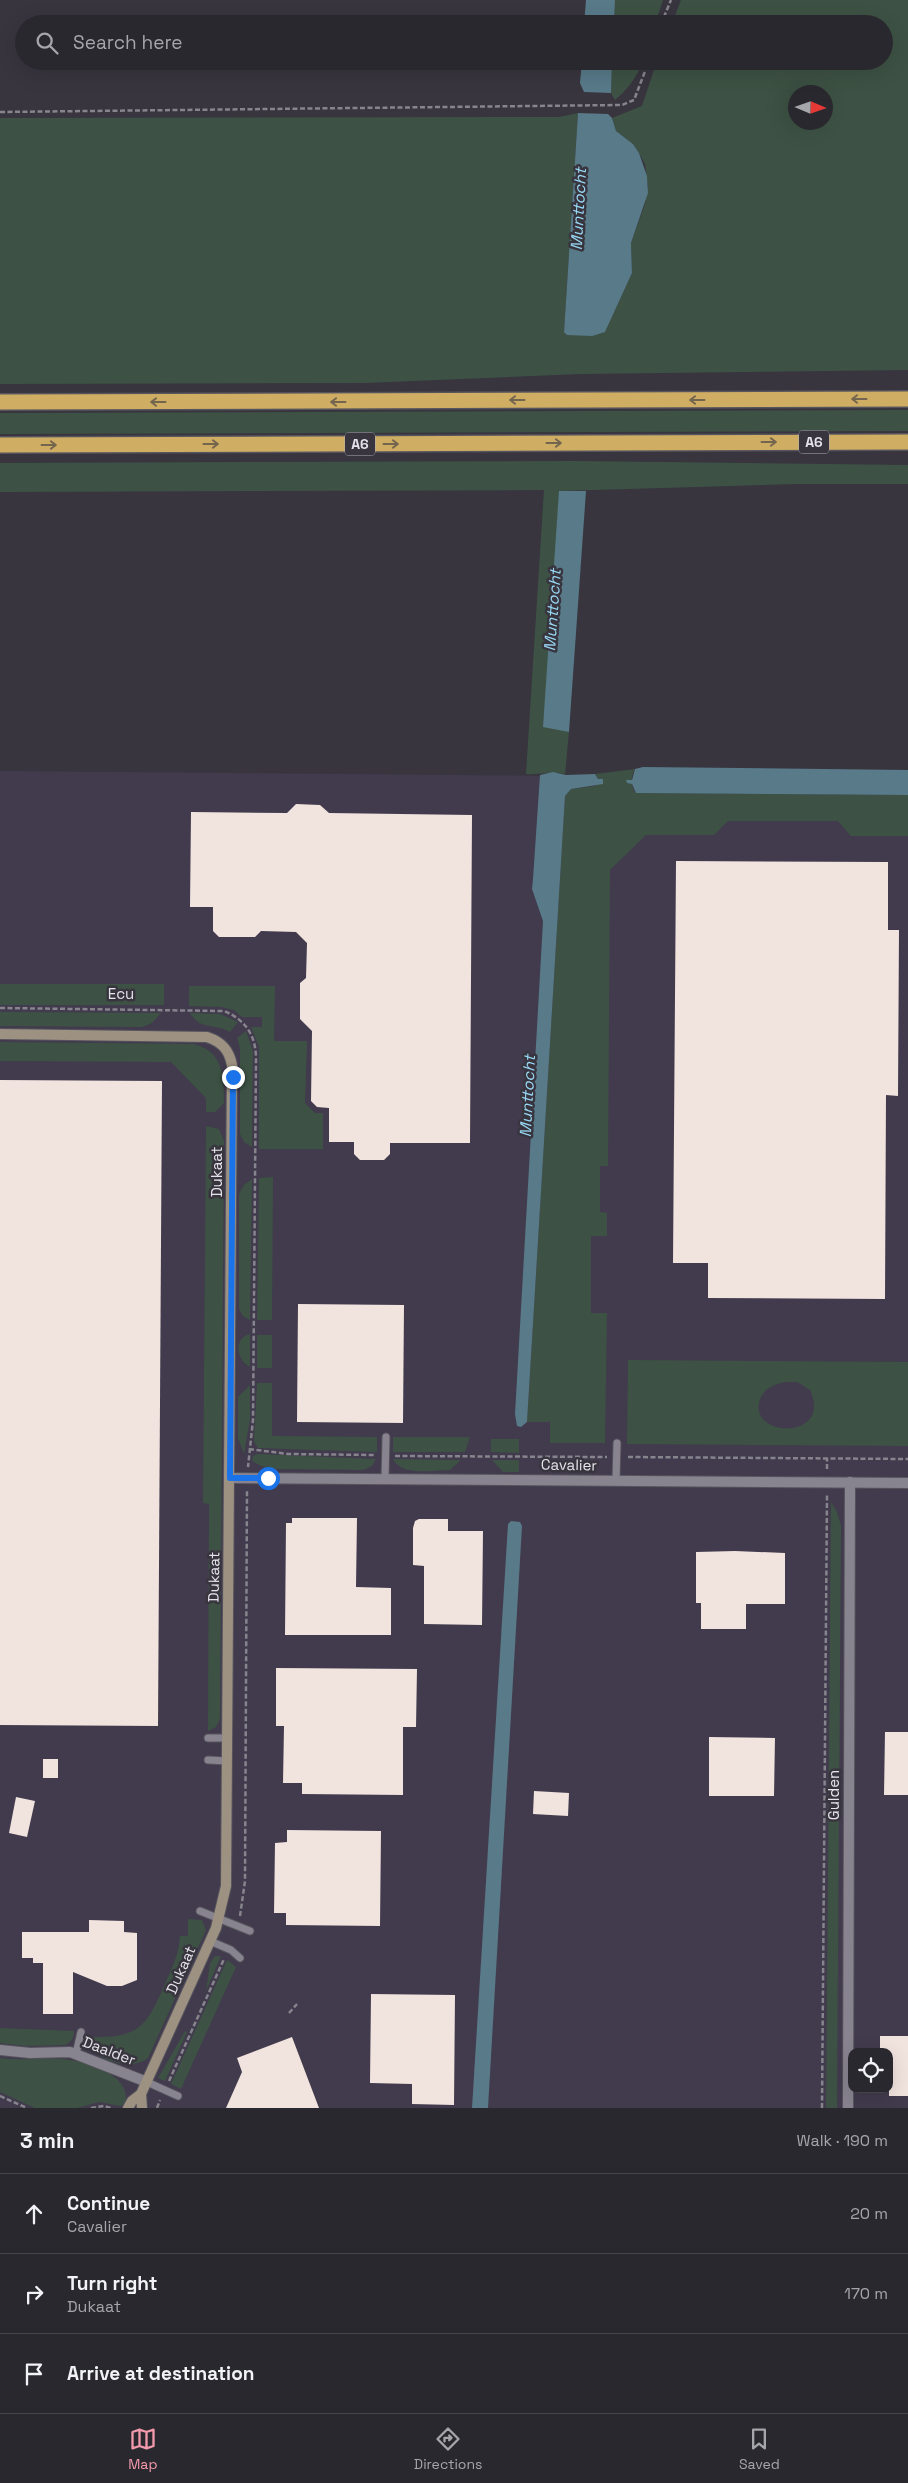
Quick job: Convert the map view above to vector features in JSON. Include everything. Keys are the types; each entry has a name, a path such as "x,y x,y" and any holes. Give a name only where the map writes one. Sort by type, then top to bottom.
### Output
{"highway":[{"path":"0,402 908,399"},
{"name":"A6","path":"0,445 908,442"}],"street":[{"name":"Dukaat","path":"0,1034 207,1037 224,1045 230,1055 233,1077 226,1881 219,1919 142,2094 142,2108"},
{"name":"Cavalier","path":"230,1478 908,1483"},
{"name":"Gulden","path":"848,2108 850,1482"},
{"name":"Daalder","path":"0,2050 76,2054 147,2082"},
{"name":"Dukaat","path":"128,2108 142,2094"}],"lane":[{"path":"385,1478 386,1436"},
{"path":"616,1480 617,1444"},
{"path":"208,1738 228,1738"},
{"path":"208,1760 227,1761"},
{"path":"200,1912 250,1931"},
{"path":"210,1941 231,1950 240,1958"},
{"path":"76,2054 81,2032"},
{"path":"147,2082 178,2096"}],"path":[{"path":"665,15 671,0"},
{"path":"0,112 622,105 634,100 646,70"},
{"name":"Ecu","path":"0,1008 224,1011 240,1019 254,1040 256,1059 253,1420 249,1449"},
{"path":"248,1460 249,1449 288,1454 385,1456 908,1459"},
{"path":"827,1458 827,1473"},
{"path":"822,2108 826,1497"},
{"path":"289,2013 297,2004"},
{"path":"0,2096 27,2108"},
{"path":"91,2108 104,2106 111,2108"}],"shaded area":[{"path":"0,771 555,776 908,813 908,2108 0,2108"}],"green space":[{"path":"615,0 663,0 658,15 614,15"},
{"path":"681,0 908,0 908,370 580,374 365,383 0,384 0,118 559,117 578,113 564,332 605,332 632,273 631,243 645,204 648,187 645,164 633,144 616,131 612,118 642,106 654,70 893,70 893,15 675,15"},
{"path":"612,70 639,70 624,92 615,100 611,93"},
{"path":"908,410 908,431 0,434 0,413"},
{"path":"574,461 908,465 908,484 797,484 559,491 565,731 569,732 565,774 526,774 544,490 0,492 0,463"},
{"path":"635,769 632,781 636,793 908,795 908,836 851,836 838,821 728,821 714,835 646,835 610,870 608,1166 600,1166 600,1212 607,1213 607,1236 591,1236 591,1313 607,1313 605,1443 550,1443 550,1422 527,1422 565,796 571,789 595,786 598,779 595,774"},
{"path":"0,984 164,984 164,1005 0,1005"},
{"path":"189,986 275,986 274,1041 307,1041 305,1103 315,1113 323,1113 323,1149 259,1149 259,1047 251,1027 262,1027 262,1017 242,1017 234,1010 221,1007 189,1006"},
{"path":"0,1012 161,1013 152,1023 142,1027 0,1026"},
{"path":"190,1013 220,1014 238,1022 230,1032 204,1025 194,1019"},
{"path":"246,1031 253,1051 252,1147 244,1142 240,1134 240,1048 237,1038"},
{"path":"0,1042 194,1044 204,1048 217,1059 224,1084 224,1103 215,1112 206,1112 206,1098 171,1062 0,1061"},
{"path":"206,1126 219,1129 224,1141 220,1719 216,1727 208,1731 209,1504 203,1503"},
{"path":"273,1177 272,1320 257,1320 259,1178"},
{"path":"252,1179 250,1320 243,1316 239,1309 239,1194 244,1185"},
{"path":"250,1334 250,1367 245,1364 239,1355 238,1349 241,1340"},
{"path":"257,1335 272,1335 272,1368 257,1368"},
{"path":"628,1360 908,1362 908,1446 627,1444","holes":["797,1382 810,1390 814,1407 810,1419 800,1426 788,1428 775,1427 764,1421 759,1411 763,1394 769,1388 776,1385"]},
{"path":"257,1383 272,1383 272,1436 377,1437 377,1452 258,1448 254,1442"},
{"path":"250,1385 250,1419 244,1454 238,1438 238,1397"},
{"path":"393,1437 470,1437 465,1452 393,1452"},
{"path":"491,1439 519,1439 519,1453 491,1452"},
{"path":"257,1454 376,1459 372,1466 364,1470 275,1469 261,1466 252,1461 253,1456"},
{"path":"393,1459 461,1460 450,1470 418,1471 403,1468 397,1465"},
{"path":"492,1460 519,1460 519,1472 503,1472"},
{"path":"831,1502 837,1512 841,1526 837,2108 826,2108"},
{"path":"188,1919 202,1920 206,1930 148,2058 141,2062 122,2064 95,2052 89,2045 87,2037 104,2037 129,2033 138,2028 152,2011 173,1967 180,1936 188,1936"},
{"path":"215,1956 221,1956 206,1991 210,1963"},
{"path":"227,1960 236,1967 181,2089 171,2084"},
{"path":"0,2028 74,2031 74,2033 72,2040 65,2045 26,2046 0,2043"},
{"path":"185,2031 187,2032 165,2081 158,2078"},
{"path":"0,2058 46,2058 82,2062 104,2070 113,2076 125,2091 126,2101 121,2106 99,2102 77,2108 35,2108 0,2092"}],"water":[{"path":"586,0 615,0 614,15 585,15"},
{"path":"581,70 612,70 611,93 584,92 580,83"},
{"name":"Munttocht","path":"578,113 608,114 612,118 616,131 633,144 639,153 647,176 648,193 631,243 632,273 605,332 592,336 567,335 564,332"},
{"name":"Munttocht","path":"559,491 586,491 569,732 543,727"},
{"path":"643,767 908,770 908,795 636,793 632,784 627,783 626,780 632,780 635,769"},
{"path":"553,772 566,775 595,774 598,779 603,779 603,784 571,789 565,796 527,1422 521,1427 517,1426 515,1414 543,921 532,889 540,775"},
{"path":"511,1521 520,1522 522,1526 488,2108 472,2108 508,1524"}],"building":[{"path":"296,804 320,805 329,813 472,815 470,1143 390,1143 390,1154 384,1160 360,1160 354,1154 354,1142 329,1142 329,1108 317,1107 311,1101 312,1031 300,1019 300,983 306,978 307,943 296,932 261,931 255,937 219,937 213,931 213,907 190,907 191,812 287,813"},
{"path":"676,861 888,862 888,930 899,930 898,1096 886,1095 885,1299 708,1298 708,1263 673,1263"},
{"path":"0,1080 162,1081 158,1726 0,1725"},
{"path":"298,1304 404,1305 403,1423 297,1422"},
{"path":"292,1518 357,1518 356,1587 391,1588 391,1635 285,1635 286,1523 292,1523"},
{"path":"419,1519 448,1519 448,1531 483,1531 482,1625 424,1624 424,1566 413,1565 413,1528 415,1521"},
{"path":"696,1552 785,1553 785,1604 746,1604 746,1629 701,1629 701,1603 696,1603"},
{"path":"276,1668 417,1669 416,1727 403,1727 403,1795 302,1794 302,1783 283,1783 284,1726 276,1726"},
{"path":"885,1732 908,1732 908,1795 884,1795"},
{"path":"709,1737 775,1738 774,1796 709,1796"},
{"path":"43,1759 58,1759 58,1778 43,1778"},
{"path":"534,1791 569,1793 568,1816 533,1814"},
{"path":"16,1797 35,1801 27,1837 9,1833"},
{"path":"287,1830 381,1831 380,1926 286,1925 286,1913 274,1913 275,1843 287,1842"},
{"path":"89,1920 124,1921 124,1932 137,1933 137,1980 122,1986 107,1986 73,1972 73,2014 43,2014 43,1963 33,1963 33,1958 22,1958 22,1932 89,1932"},
{"path":"371,1994 455,1995 454,2105 412,2104 412,2084 370,2083"},
{"path":"880,2036 908,2036 908,2096 889,2096 889,2093 893,2093 893,2048 880,2048"},
{"path":"292,2037 319,2108 226,2108 242,2072 237,2058"}],"route":[{"path":"233,1077 230,1478 268,1478"}]}
